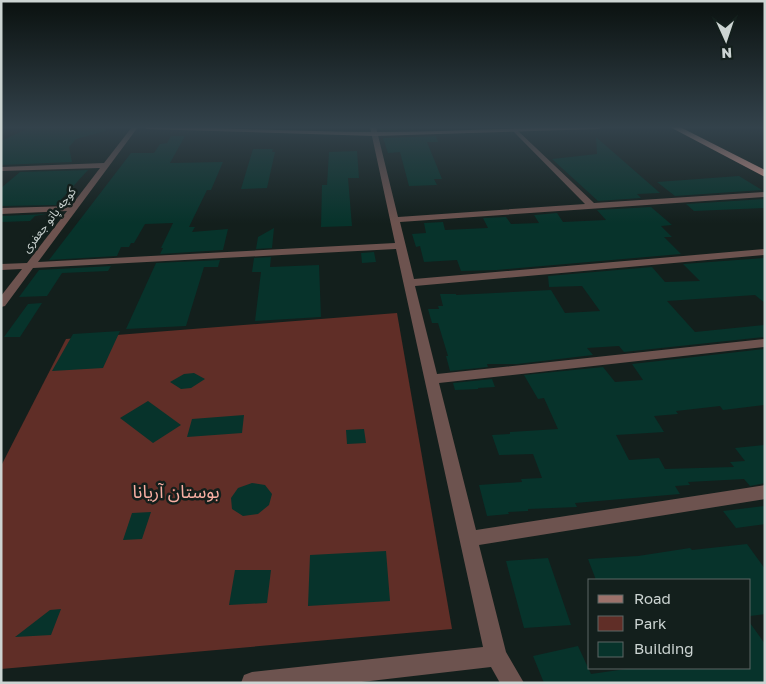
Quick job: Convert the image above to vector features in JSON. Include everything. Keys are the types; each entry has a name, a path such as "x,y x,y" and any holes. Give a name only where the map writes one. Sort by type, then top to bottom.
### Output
{"highway":[{"path":"736,159 765,174"}],"street":[{"name":"کوچه پاتو جعفری","path":"1,304 112,159"},
{"path":"381,159 496,656 513,683"},
{"path":"544,159 592,206"},
{"path":"1,169 108,165"},
{"path":"395,220 765,194"},
{"path":"1,211 74,208"},
{"path":"1,267 401,246"},
{"path":"410,283 765,252"},
{"path":"432,379 765,343"},
{"path":"469,539 765,492"},
{"path":"252,683 496,656"}],"green space":[{"name":"بوستان آریانا","path":"397,313 452,629 1,669 1,466 66,339"}],"building":[{"path":"1,159 71,159 72,162 1,165"},
{"path":"126,159 172,159 170,163 223,162 211,190 207,190 189,227 195,227 192,232 228,229 223,250 160,254 173,223 145,224 134,243 131,243 129,247 121,247 117,256 49,260"},
{"path":"250,159 273,159 267,188 241,189"},
{"path":"329,159 358,159 359,178 348,178 352,226 321,227 322,185 327,185"},
{"path":"402,159 434,159 442,179 434,179 437,185 409,186"},
{"path":"552,159 621,159 660,193 637,194 641,198 598,201"},
{"path":"88,170 56,205 1,206 1,188 20,172"},
{"path":"739,176 762,190 675,196 657,182"},
{"path":"765,199 765,208 694,211 686,204"},
{"path":"651,207 672,225 661,226 672,237 664,237 681,254 497,270 461,271 457,260 424,262 420,246 416,247 412,234 426,233 424,223 443,222 445,230 488,228 483,218 506,217 511,224 539,223 534,215 557,213 563,222 606,220 597,210"},
{"path":"47,214 35,216 30,221 1,222 1,216"},
{"path":"274,228 272,248 256,249 258,237"},
{"path":"374,252 376,262 362,263 361,253"},
{"path":"271,257 270,267 319,265 321,317 255,321 261,272 252,272 254,258"},
{"path":"765,258 765,303 755,295 667,301 695,332 765,325 765,337 624,352 619,346 587,348 593,355 517,364 487,364 488,367 450,371 446,356 448,356 438,323 432,323 428,309 439,309 438,306 443,306 440,294 456,295 551,290 565,313 600,311 582,286 549,287 548,276 652,267 665,282 700,281 683,264"},
{"path":"220,260 218,267 204,267 186,326 126,329 156,263"},
{"path":"111,266 108,271 62,273 47,296 19,297 39,270"},
{"path":"42,303 20,337 4,337 28,304"},
{"path":"120,331 103,368 52,371 73,334"},
{"path":"765,349 765,405 723,410 720,406 676,411 678,414 654,416 664,432 616,435 629,460 659,458 665,469 734,467 730,462 745,461 735,448 765,445 765,483 750,486 744,479 688,482 690,485 675,486 680,494 575,503 577,507 528,509 528,511 487,516 479,485 522,482 521,479 542,478 533,454 499,455 492,435 558,429 544,398 538,399 524,375 603,367 615,382 643,380 632,364"},
{"path":"194,373 205,379 191,388 181,389 170,382 184,374"},
{"path":"492,379 495,387 455,390 453,383"},
{"path":"148,401 181,425 153,443 120,418"},
{"path":"244,415 242,433 187,437 192,419"},
{"path":"364,429 366,443 347,444 346,430"},
{"path":"252,483 265,485 272,494 269,505 258,514 243,516 232,509 231,498 238,488"},
{"path":"765,506 765,524 736,528 723,511"},
{"path":"151,512 142,539 123,540 132,513"},
{"path":"747,544 765,569 765,614 751,616 751,579 596,579 588,559 638,556 690,548 692,550"},
{"path":"386,551 390,601 308,606 310,555"},
{"path":"548,558 571,625 524,628 506,561"},
{"path":"235,570 271,570 267,603 229,605"},
{"path":"61,609 51,635 15,637 50,610"},
{"path":"751,624 765,644 765,683 544,683 533,656 578,646 591,674 626,669 751,669"}]}
